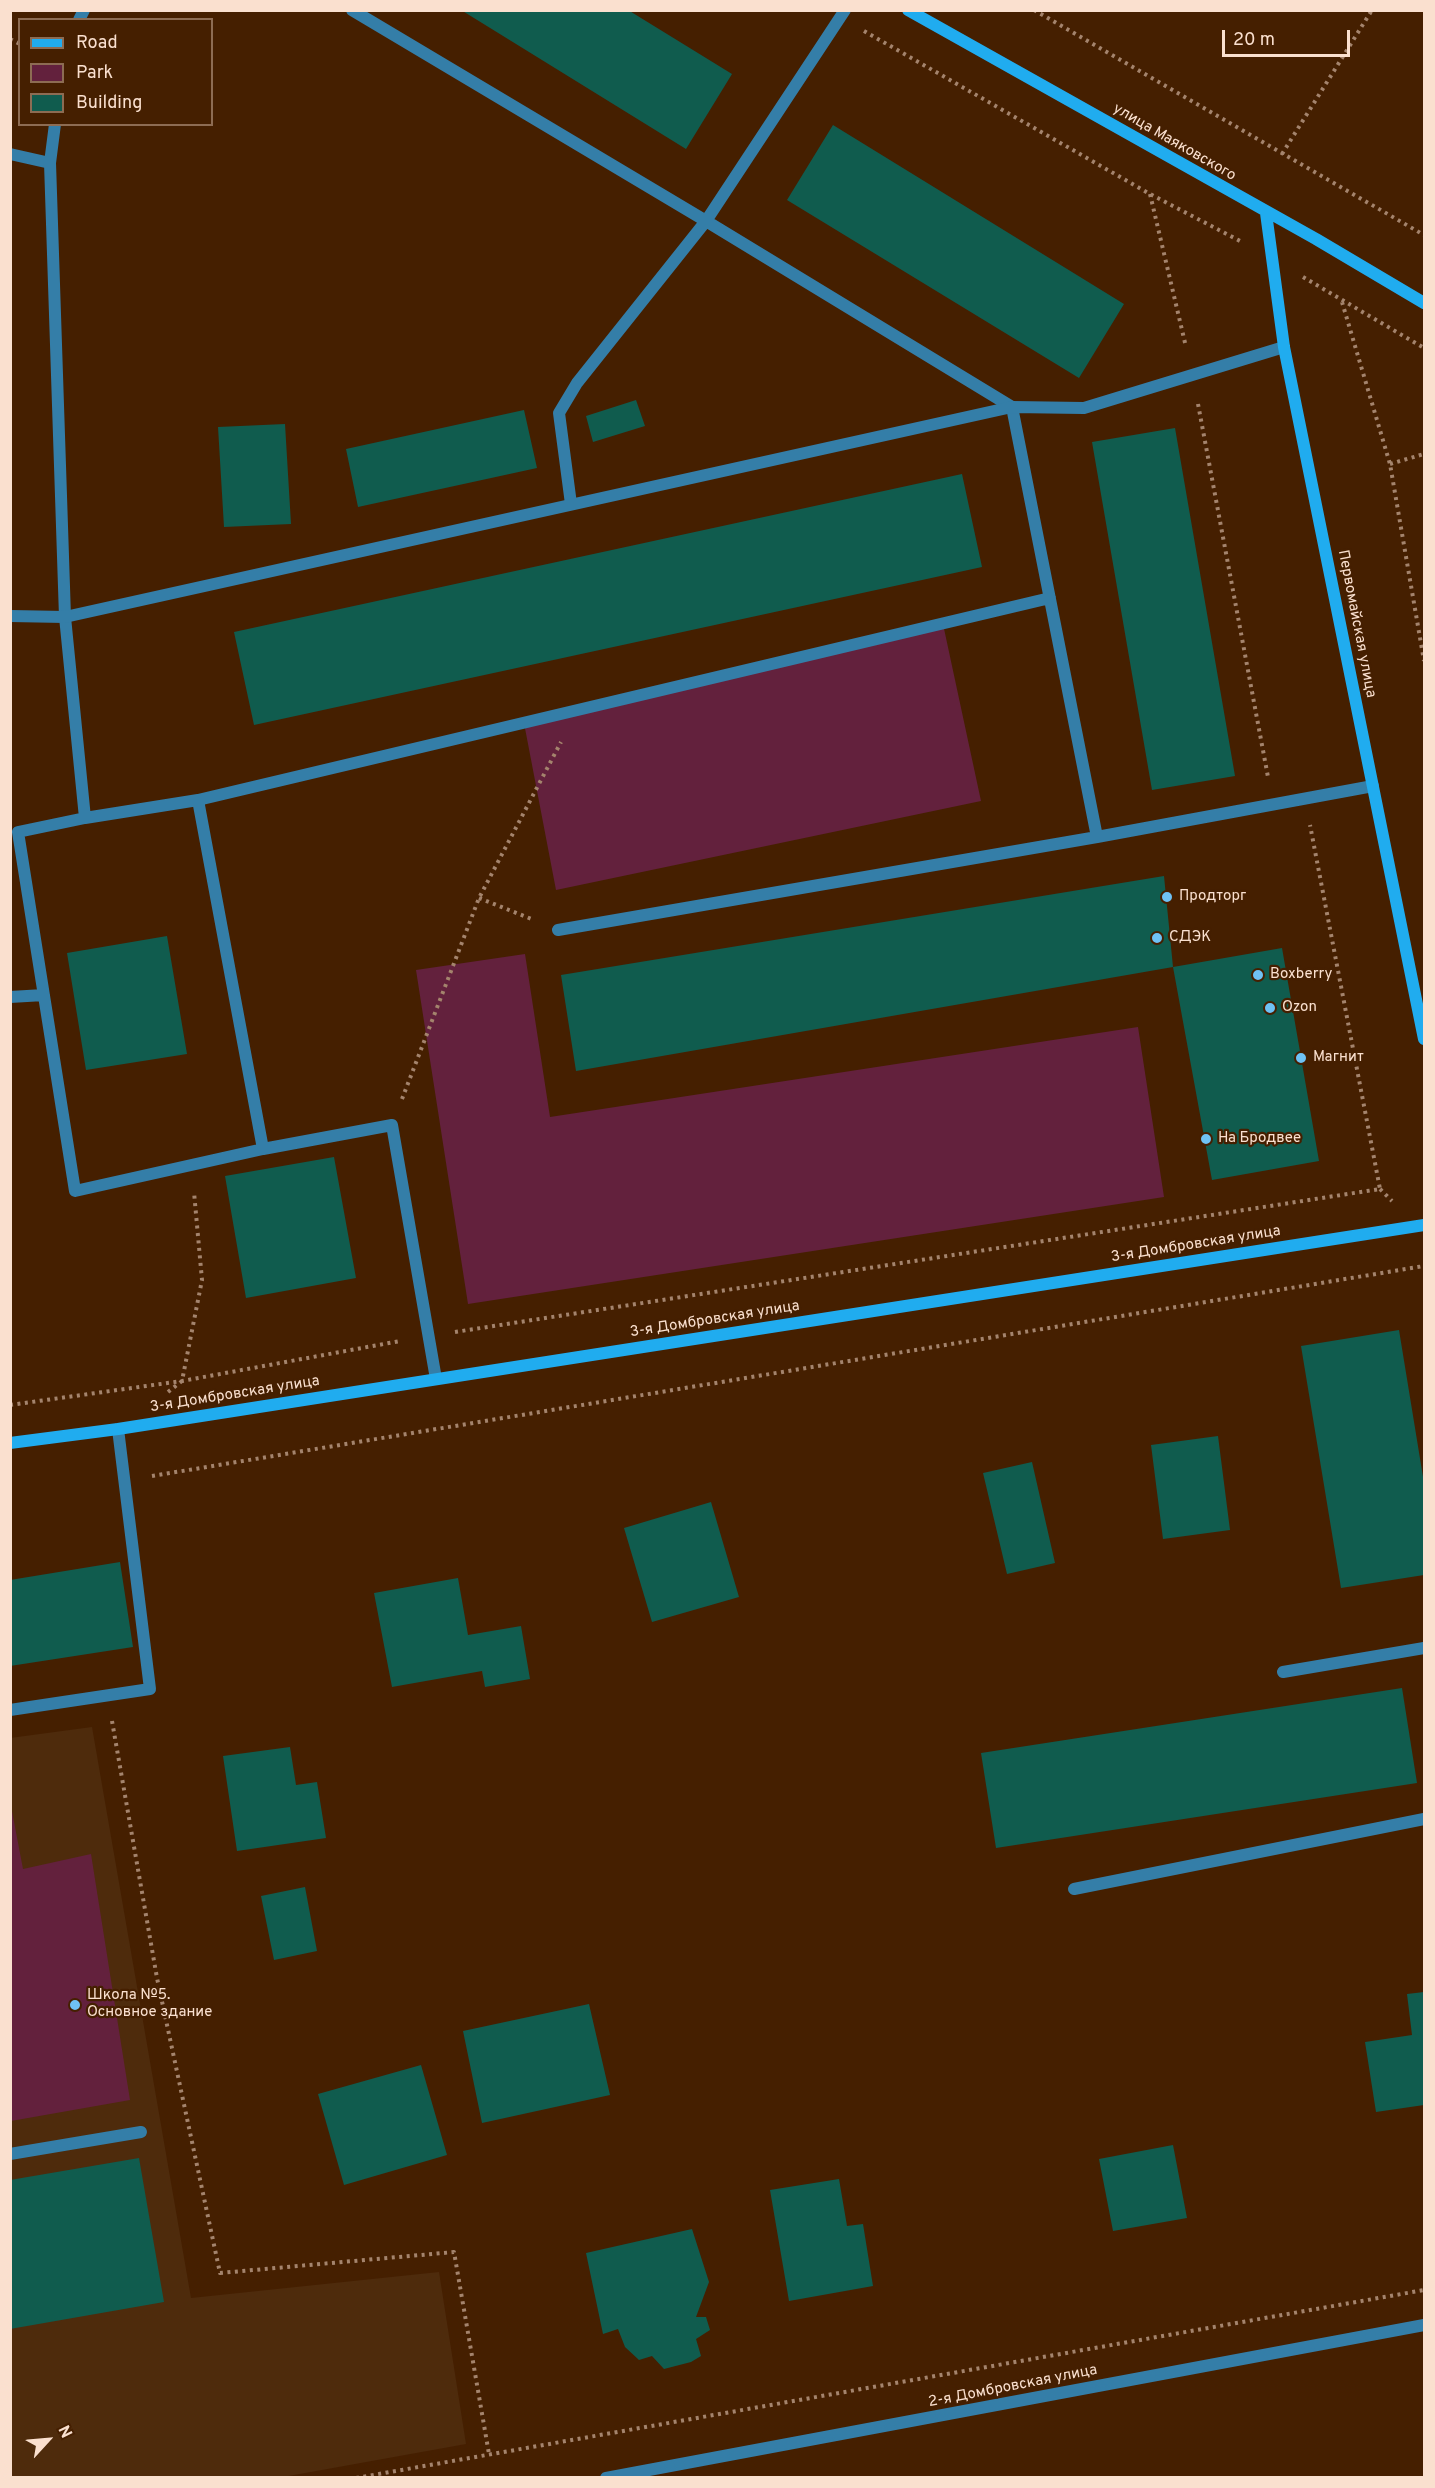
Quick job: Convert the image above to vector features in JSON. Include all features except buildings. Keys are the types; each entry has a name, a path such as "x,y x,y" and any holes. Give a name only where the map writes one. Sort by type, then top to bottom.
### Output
{"street":[{"path":"352,10 1012,407 1097,837"},
{"name":"улица Маяковского","path":"908,10 1316,239 1425,303"},
{"path":"571,504 559,413 578,383 706,221 842,14"},
{"path":"55,126 50,162 65,617 85,818"},
{"path":"10,154 50,162"},
{"name":"Первомайская улица","path":"1266,213 1284,347 1425,1039"},
{"path":"10,616 65,617 1012,407 1084,408 1284,347"},
{"path":"436,1379 392,1125 263,1149 75,1191 18,832 85,818 198,800 1050,598"},
{"path":"558,930 1097,837 1373,786"},
{"path":"198,800 263,1149"},
{"path":"10,996 44,995"},
{"name":"3-я Домбровская улица","path":"10,1443 118,1429 1425,1225"},
{"path":"10,1710 150,1689 118,1429"},
{"path":"1283,1672 1425,1648"},
{"path":"1074,1889 1425,1819"},
{"path":"10,2154 141,2132"},
{"name":"2-я Домбровская улица","path":"606,2478 1425,2325"}],"path":[{"path":"1034,10 1425,235"},
{"path":"1282,154 1372,10"},
{"path":"842,14 1150,194 1273,259 1425,348"},
{"path":"1150,194 1192,375 1274,804"},
{"path":"1342,301 1390,464 1425,661"},
{"path":"1390,464 1425,454"},
{"path":"392,1125 479,898 579,710"},
{"path":"10,1405 182,1381 429,1336 1380,1189 1305,798"},
{"path":"479,898 558,930"},
{"path":"164,1395 182,1381 202,1280 192,1165"},
{"path":"124,1480 1425,1266"},
{"path":"105,1694 118,1744 157,1978 220,2273 454,2252 489,2454"},
{"path":"356,2478 1425,2290"}],"shaded area":[{"name":"Школа №5. Основное здание","path":"92,1727 191,2298 439,2272 466,2444 283,2477 11,2477 10,1738"}],"green space":[{"path":"943,624 981,801 556,890 524,723"},
{"path":"525,954 550,1117 1138,1027 1164,1197 468,1304 416,970"},
{"path":"11,1806 23,1869 91,1854 130,2100 11,2121"}],"place":[{"name":"Продторг","path":"1167,897"},
{"name":"СДЭК","path":"1157,938"},
{"name":"Boxberry","path":"1258,975"},
{"name":"Ozon","path":"1270,1008"},
{"name":"Магнит","path":"1301,1058"},
{"name":"На Бродвее","path":"1206,1139"},
{"name":"Школа №5. Основное здание","path":"75,2005"}]}
